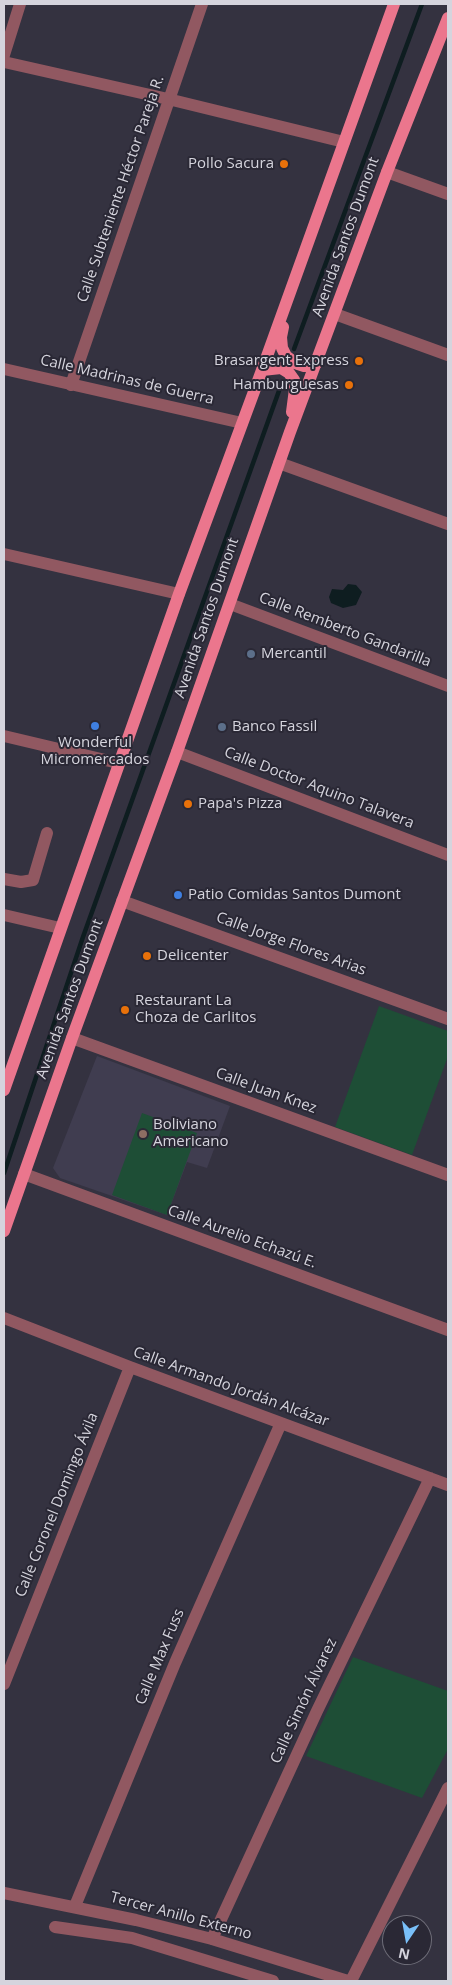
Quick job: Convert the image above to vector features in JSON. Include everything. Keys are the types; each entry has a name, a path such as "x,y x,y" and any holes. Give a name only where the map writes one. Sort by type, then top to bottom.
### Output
{"main road":[{"path":"4,1090 118,763 394,4"},
{"name":"Avenida Santos Dumont","path":"4,1231 72,1038 178,752 290,432 387,172 447,23"},
{"path":"289,297 281,337 282,348 286,356 295,363 304,366 316,364"},
{"path":"262,370 281,368 289,373 294,380 295,389 290,432"}],"street":[{"path":"4,55 20,4"},
{"name":"Calle Subteniente Héctor Pareja R.","path":"71,385 202,4"},
{"path":"4,62 168,99 344,142"},
{"path":"387,172 448,194"},
{"path":"335,314 448,355"},
{"name":"Calle Madrinas de Guerra","path":"4,370 242,423"},
{"path":"279,463 448,524"},
{"path":"4,554 179,594"},
{"name":"Calle Remberto Gandarilla","path":"230,604 448,686"},
{"path":"4,736 118,763"},
{"name":"Calle Doctor Aquino Talavera","path":"178,752 448,855"},
{"path":"4,879 20,882 33,880 47,833"},
{"name":"Calle Jorge Flores Arias","path":"122,901 448,1019"},
{"path":"4,915 60,928"},
{"name":"Calle Juan Knez","path":"72,1038 448,1175"},
{"name":"Calle Aurelio Echazú E.","path":"24,1174 448,1330"},
{"name":"Calle Armando Jordán Alcázar","path":"4,1318 130,1367 448,1484"},
{"name":"Calle Coronel Domingo Ávila","path":"4,1684 130,1367"},
{"name":"Calle Max Fuss","path":"75,1906 174,1663 281,1423"},
{"name":"Calle Simón Álvarez","path":"212,1939 317,1711 430,1478"},
{"path":"349,1981 448,1788"},
{"name":"Tercer Anillo Externo","path":"4,1893 75,1906 212,1939 349,1981"},
{"path":"132,1938 136,1920"},
{"path":"55,1927 132,1938 274,1981"}],"shaded area":[{"path":"348,584 356,585 362,592 356,605 343,608 331,603 329,597 332,589 343,590"},
{"name":"Boliviano Americano","path":"97,1056 230,1106 207,1168 187,1162 167,1215 60,1178 53,1168"}],"green space":[{"path":"379,1006 448,1031 448,1056 412,1155 335,1127"},
{"path":"142,1113 197,1133 167,1215 112,1195"},
{"path":"353,1657 448,1691 448,1749 422,1798 306,1756"}],"waterway":[{"path":"294,349 422,4"},
{"path":"4,1173 83,937 280,388"}],"place":[{"name":"Pollo Sacura","path":"284,164"},
{"name":"Brasargent Express","path":"359,361"},
{"name":"Hamburguesas","path":"349,385"},
{"name":"Mercantil","path":"251,654"},
{"name":"Wonderful Micromercados","path":"95,726"},
{"name":"Banco Fassil","path":"222,727"},
{"name":"Papa's Pizza","path":"188,804"},
{"name":"Patio Comidas Santos Dumont","path":"178,895"},
{"name":"Delicenter","path":"147,956"},
{"name":"Restaurant La Choza de Carlitos","path":"125,1010"},
{"name":"Boliviano Americano","path":"143,1134"}]}
